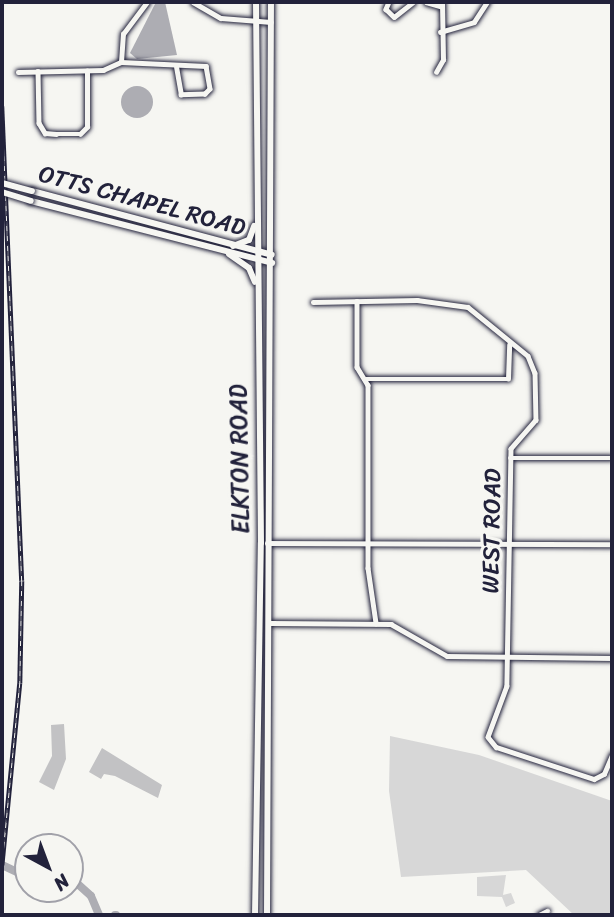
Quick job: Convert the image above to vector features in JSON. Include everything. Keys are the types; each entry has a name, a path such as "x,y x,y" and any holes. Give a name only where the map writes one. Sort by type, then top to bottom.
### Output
{"main road":[{"name":"ELKTON ROAD","path":"255,915 261,543 256,2"},
{"name":"ELKTON ROAD","path":"267,915 271,623 271,2"},
{"name":"OTTS CHAPEL ROAD","path":"2,183 233,246 272,263"},
{"name":"OTTS CHAPEL ROAD","path":"2,192 229,254 272,255"},
{"path":"233,246 250,239 257,218"},
{"path":"229,254 249,268 258,291"}],"street":[{"path":"121,62 123,34 147,2"},
{"path":"193,2 221,18 256,23 271,22"},
{"path":"389,2 386,9 394,17 413,2"},
{"path":"426,2 441,4 443,60 436,72"},
{"path":"440,32 474,22 486,2"},
{"path":"18,72 87,71 121,62 176,67 206,66 210,89 205,94 181,95 176,67"},
{"path":"38,71 38,123 45,134 80,134 87,127 87,71"},
{"path":"357,301 357,367 364,379 369,544 376,623"},
{"name":"WEST ROAD","path":"313,302 357,301 468,307 491,321 509,344 527,356 535,373 536,420 510,458 509,657 491,743 594,779 604,774 612,755"},
{"path":"364,379 508,379 509,344"},
{"path":"510,458 612,458"},
{"path":"261,543 612,544"},
{"path":"271,623 376,623 397,627 447,656 612,658"},
{"path":"539,915 547,911"}],"shaded area":[{"path":"156,2 165,2 177,55 137,59 130,53"},
{"path":"137,86 148,91 153,102 148,113 137,118 126,113 121,102 126,91"},
{"path":"390,736 479,755 612,801 612,915 574,915 526,870 401,877 389,791"},
{"path":"506,875 503,895 511,893 515,903 506,907 502,897 477,896 477,877"}],"building":[{"path":"64,724 66,759 54,790 39,782 52,756 51,725"},
{"path":"102,748 162,785 158,798 115,776 104,774 101,779 89,772"}],"waterway":[{"path":"2,865 14,871"},
{"path":"84,890 91,896 99,915"}],"railway":[{"path":"2,106 22,581 20,683 2,865"}]}
